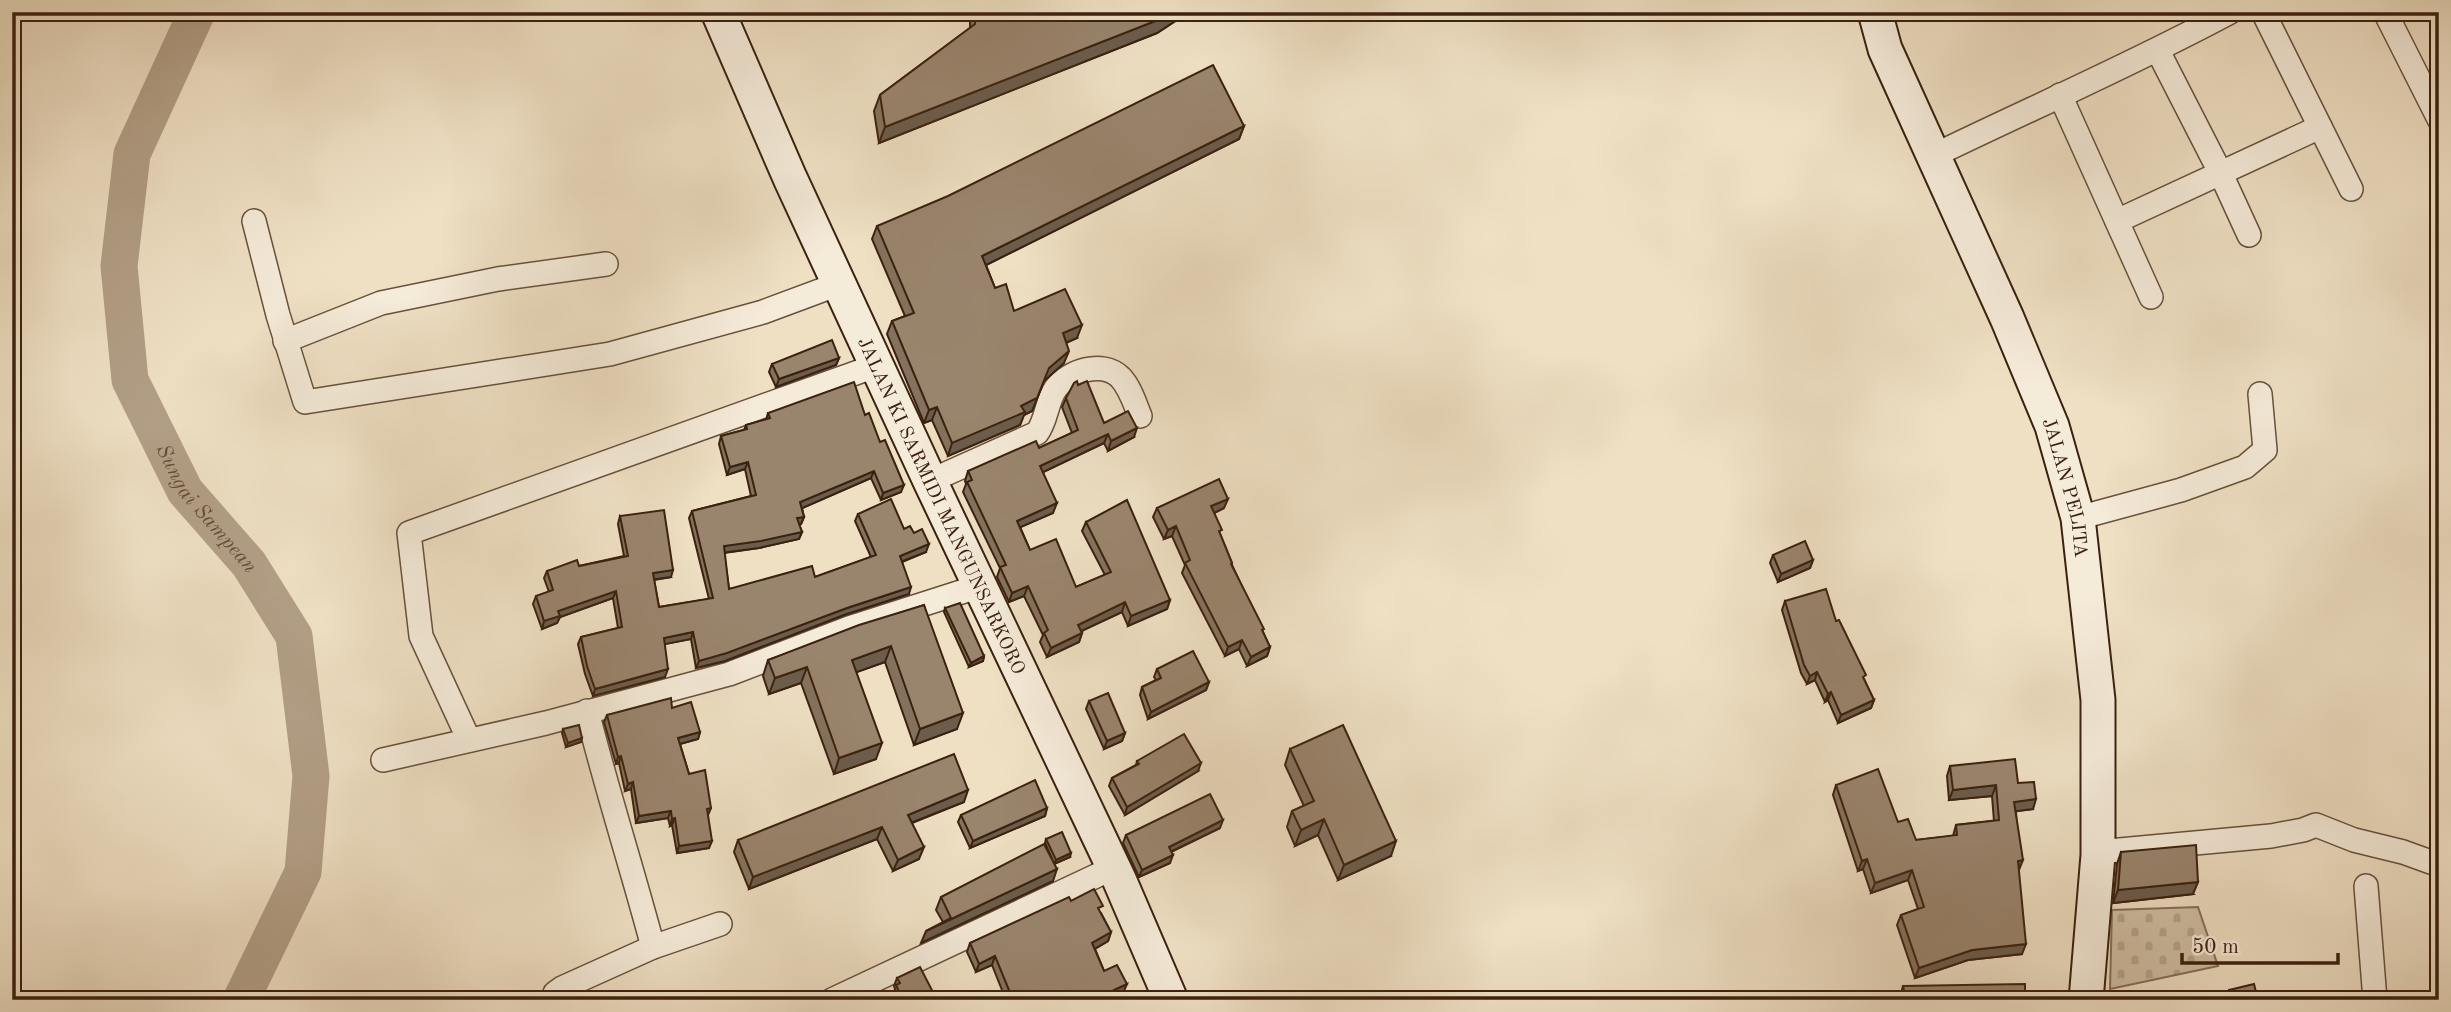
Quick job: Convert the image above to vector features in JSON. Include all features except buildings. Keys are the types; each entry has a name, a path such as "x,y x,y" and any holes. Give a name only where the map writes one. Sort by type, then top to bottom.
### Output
{"main road":[{"name":"JALAN KI SARMIDI MANGUNSARKORO","path":"718,12 782,160 1113,868 1171,1000"},
{"name":"JALAN PELITA","path":"1874,12 1885,49 2007,318 2052,426 2078,518 2098,700 2098,852 2086,1000"}],"street":[{"path":"1933,156 2158,51 2230,12"},
{"path":"2263,12 2351,189"},
{"path":"2385,12 2439,119"},
{"path":"2158,51 2249,235"},
{"path":"2060,95 2151,298"},
{"path":"2117,221 2320,127"},
{"path":"254,221 285,341 305,402 610,354 763,312 841,283"},
{"path":"285,341 381,303 498,279 606,264"},
{"path":"469,740 421,636 409,533 878,365"},
{"path":"930,481 1037,433 1045,423 1055,390 1065,379 1076,373 1104,369 1119,376 1140,416"},
{"path":"2078,518 2181,490 2245,467 2264,450 2260,394"},
{"path":"383,760 729,674 849,628 979,586"},
{"path":"587,711 653,947"},
{"path":"2098,852 2271,836 2316,825 2354,840 2403,852 2439,865"},
{"path":"832,1000 1113,868"},
{"path":"2366,886 2375,1000"},
{"path":"553,1000 555,993 562,988 653,947 720,924"}],"green space":[{"path":"2198,907 2218,966 2110,989 2112,910"}],"waterway":[{"name":"Sungai Sampean","path":"197,12 132,154 119,266 130,380 185,491 249,564 294,636 311,776 303,872 241,1000"}]}
